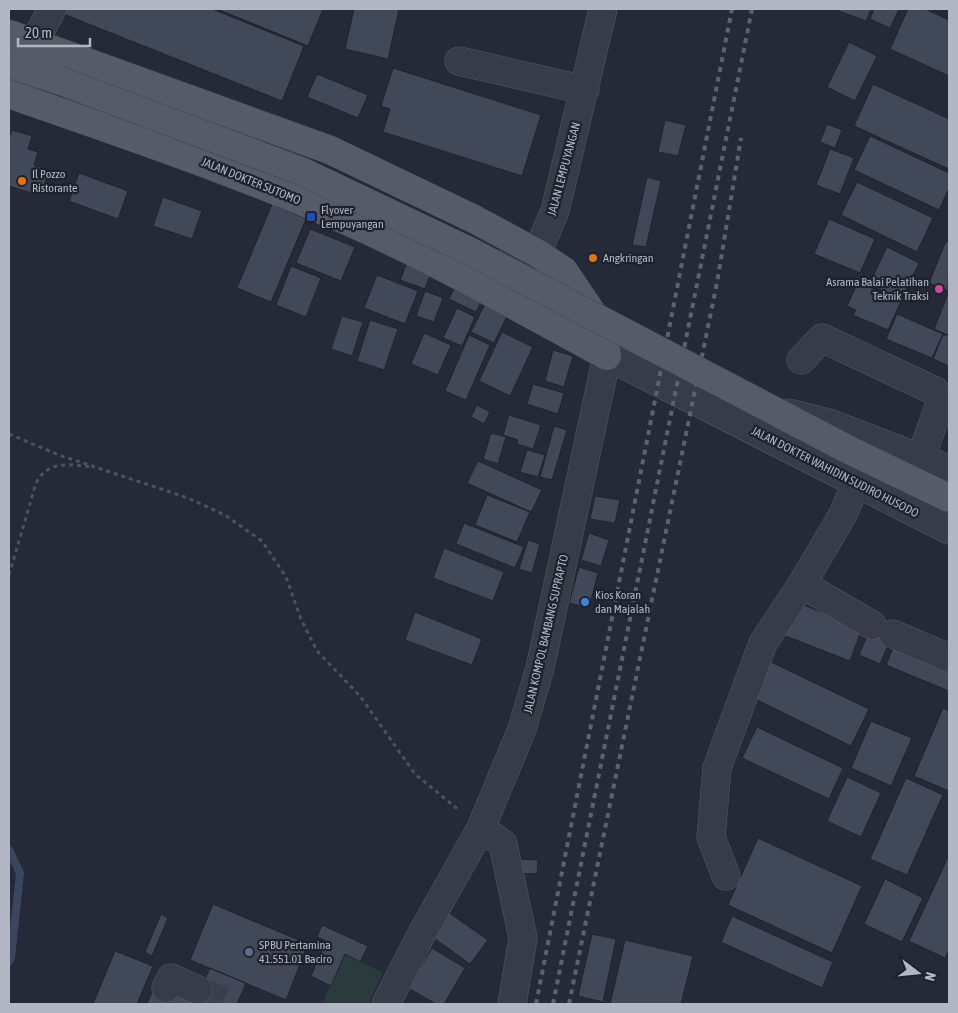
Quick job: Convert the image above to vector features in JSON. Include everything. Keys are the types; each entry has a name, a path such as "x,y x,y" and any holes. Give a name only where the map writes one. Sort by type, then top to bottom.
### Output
{"main road":[{"path":"9,34 330,150 474,219 537,253 564,271 601,326 607,356"},
{"name":"JALAN DOKTER SUTOMO","path":"9,64 58,80 302,172 470,251 612,327"},
{"name":"JALAN DOKTER SUTOMO","path":"9,94 210,164 309,205 388,241 464,279 607,356"},
{"name":"JALAN DOKTER WAHIDIN SUDIRO HUSODO","path":"612,327 849,450 949,498"}],"street":[{"path":"34,43 52,9"},
{"name":"JALAN LEMPUYANGAN","path":"537,253 555,211 603,9"},
{"path":"459,61 585,90"},
{"path":"388,241 406,232 416,208 410,188"},
{"path":"464,279 537,253"},
{"path":"801,360 822,338 935,391 944,406 920,456"},
{"name":"JALAN DOKTER WAHIDIN SUDIRO HUSODO","path":"607,356 949,530"},
{"name":"JALAN KOMPOL BAMBANG SUPRAPTO","path":"395,1000 480,828 522,729 540,668 607,356"},
{"name":"JALAN DOKTER WAHIDIN SUDIRO HUSODO","path":"720,412 788,413 829,423 920,456 949,469"},
{"path":"812,461 829,423"},
{"path":"726,876 711,837 718,768 762,643 802,584 842,516 856,484"},
{"path":"802,584 882,629 949,658"},
{"path":"480,828 503,844 523,938 512,1004"},
{"path":"166,988 171,978 198,990"}],"path":[{"path":"9,434 59,455 188,498 225,516 262,541 286,577 301,620 317,651 360,696 415,774 480,828"},
{"path":"9,575 40,475 47,469 61,464 102,468"}],"shaded area":[{"path":"345,954 383,973 368,1004 322,1004"}],"building":[{"path":"63,9 212,9 304,46 282,101 61,13"},
{"path":"217,9 323,9 308,46"},
{"path":"354,9 399,9 388,59 345,49"},
{"path":"833,9 871,9 866,21"},
{"path":"874,9 899,9 890,28 870,19"},
{"path":"908,9 925,9 949,20 949,76 890,49"},
{"path":"849,42 877,56 855,101 827,87"},
{"path":"393,68 541,115 522,176 383,132 390,109 381,106"},
{"path":"317,74 368,95 358,118 307,97"},
{"path":"873,84 949,119 949,169 854,126"},
{"path":"665,120 686,125 678,156 658,152"},
{"path":"827,124 842,130 835,148 820,142"},
{"path":"12,130 32,136 28,149 38,152 34,165 49,170 41,196 9,186 9,139"},
{"path":"870,136 949,173 949,188 939,210 854,170"},
{"path":"830,149 854,158 840,194 816,185"},
{"path":"79,173 128,191 118,219 69,201"},
{"path":"647,177 661,181 646,247 632,245"},
{"path":"857,182 933,218 917,252 841,215"},
{"path":"163,197 202,211 192,239 153,226"},
{"path":"272,204 306,219 271,302 237,288"},
{"path":"829,219 875,239 860,273 814,254"},
{"path":"310,229 355,247 341,281 296,263"},
{"path":"946,241 949,243 948,291 929,283"},
{"path":"887,247 919,263 901,300 869,284"},
{"path":"409,258 433,267 425,289 400,280"},
{"path":"291,266 321,278 306,317 276,305"},
{"path":"377,275 418,291 405,324 364,308"},
{"path":"858,282 901,301 888,330 853,315 856,310 847,306"},
{"path":"456,285 483,298 476,312 449,299"},
{"path":"425,291 443,298 434,322 416,316"},
{"path":"949,291 949,333 948,335 934,329"},
{"path":"486,302 509,312 494,343 471,332"},
{"path":"457,308 475,317 462,346 443,338"},
{"path":"897,314 943,334 932,358 886,339"},
{"path":"342,316 363,322 352,356 331,349"},
{"path":"370,320 398,329 384,370 357,361"},
{"path":"502,332 533,347 510,396 479,381"},
{"path":"424,333 451,345 438,375 411,364"},
{"path":"469,335 490,345 466,400 445,391"},
{"path":"943,335 949,335 949,366 933,359"},
{"path":"553,350 573,356 564,387 545,381"},
{"path":"533,384 564,393 558,414 527,404"},
{"path":"477,405 490,412 484,424 471,417"},
{"path":"509,415 541,425 533,449 517,444 518,440 503,435"},
{"path":"554,426 567,430 552,480 540,477"},
{"path":"491,433 506,437 498,464 483,459"},
{"path":"527,450 545,455 538,477 520,472"},
{"path":"478,461 542,490 531,512 467,483"},
{"path":"487,495 530,512 517,542 475,525"},
{"path":"595,496 620,500 615,523 590,519"},
{"path":"464,523 524,547 515,568 456,544"},
{"path":"589,533 609,540 601,566 581,560"},
{"path":"528,540 540,544 532,573 519,569"},
{"path":"444,548 504,572 493,601 433,578"},
{"path":"579,567 598,573 589,608 569,603"},
{"path":"796,602 862,628 850,661 783,635"},
{"path":"415,612 482,639 472,665 405,640"},
{"path":"874,619 895,629 880,664 859,655"},
{"path":"895,643 949,665 949,691 886,665"},
{"path":"769,661 869,709 851,746 751,697"},
{"path":"943,708 949,711 949,791 914,776"},
{"path":"871,721 912,738 891,786 851,768"},
{"path":"757,727 843,768 829,799 742,758"},
{"path":"847,777 881,793 861,837 827,821"},
{"path":"906,778 943,795 907,875 870,859"},
{"path":"758,838 862,886 832,953 728,905"},
{"path":"949,855 949,950 945,958 909,941"},
{"path":"516,859 538,860 537,874 515,873"},
{"path":"885,879 923,898 902,942 864,924"},
{"name":"SPBU Pertamina 41.551.01 Baciro","path":"213,904 308,944 286,1000 190,960"},
{"path":"448,912 488,940 470,964 431,936"},
{"path":"161,914 168,918 152,956 145,952"},
{"path":"732,916 833,962 822,988 721,942"},
{"path":"322,925 368,946 360,962 345,954 331,986 311,976 326,941 317,937"},
{"path":"592,934 616,939 603,1002 578,996"},
{"path":"625,940 693,956 681,1004 610,1004"},
{"path":"432,948 465,968 444,1004 436,1004 408,988"},
{"path":"115,951 153,966 137,1004 93,1004"},
{"name":"SPBU Pertamina 41.551.01 Baciro","path":"210,968 246,983 237,1004 147,1004 155,985 195,1002"}],"waterway":[{"path":"9,850 20,873 11,958 9,961"}],"tunnel":[{"path":"198,990 230,1004"}],"railway":[{"path":"536,1004 732,9"},
{"path":"553,1004 752,9"},
{"path":"569,1004 717,283 741,138"}],"place":[{"name":"Il Pozzo Ristorante","path":"22,181"},
{"name":"Flyover Lempuyangan","path":"311,217"},
{"name":"Angkringan","path":"593,258"},
{"name":"Asrama Balai Pelatihan Teknik Traksi","path":"939,289"},
{"name":"Kios Koran dan Majalah","path":"585,602"},
{"name":"SPBU Pertamina 41.551.01 Baciro","path":"249,952"}]}
